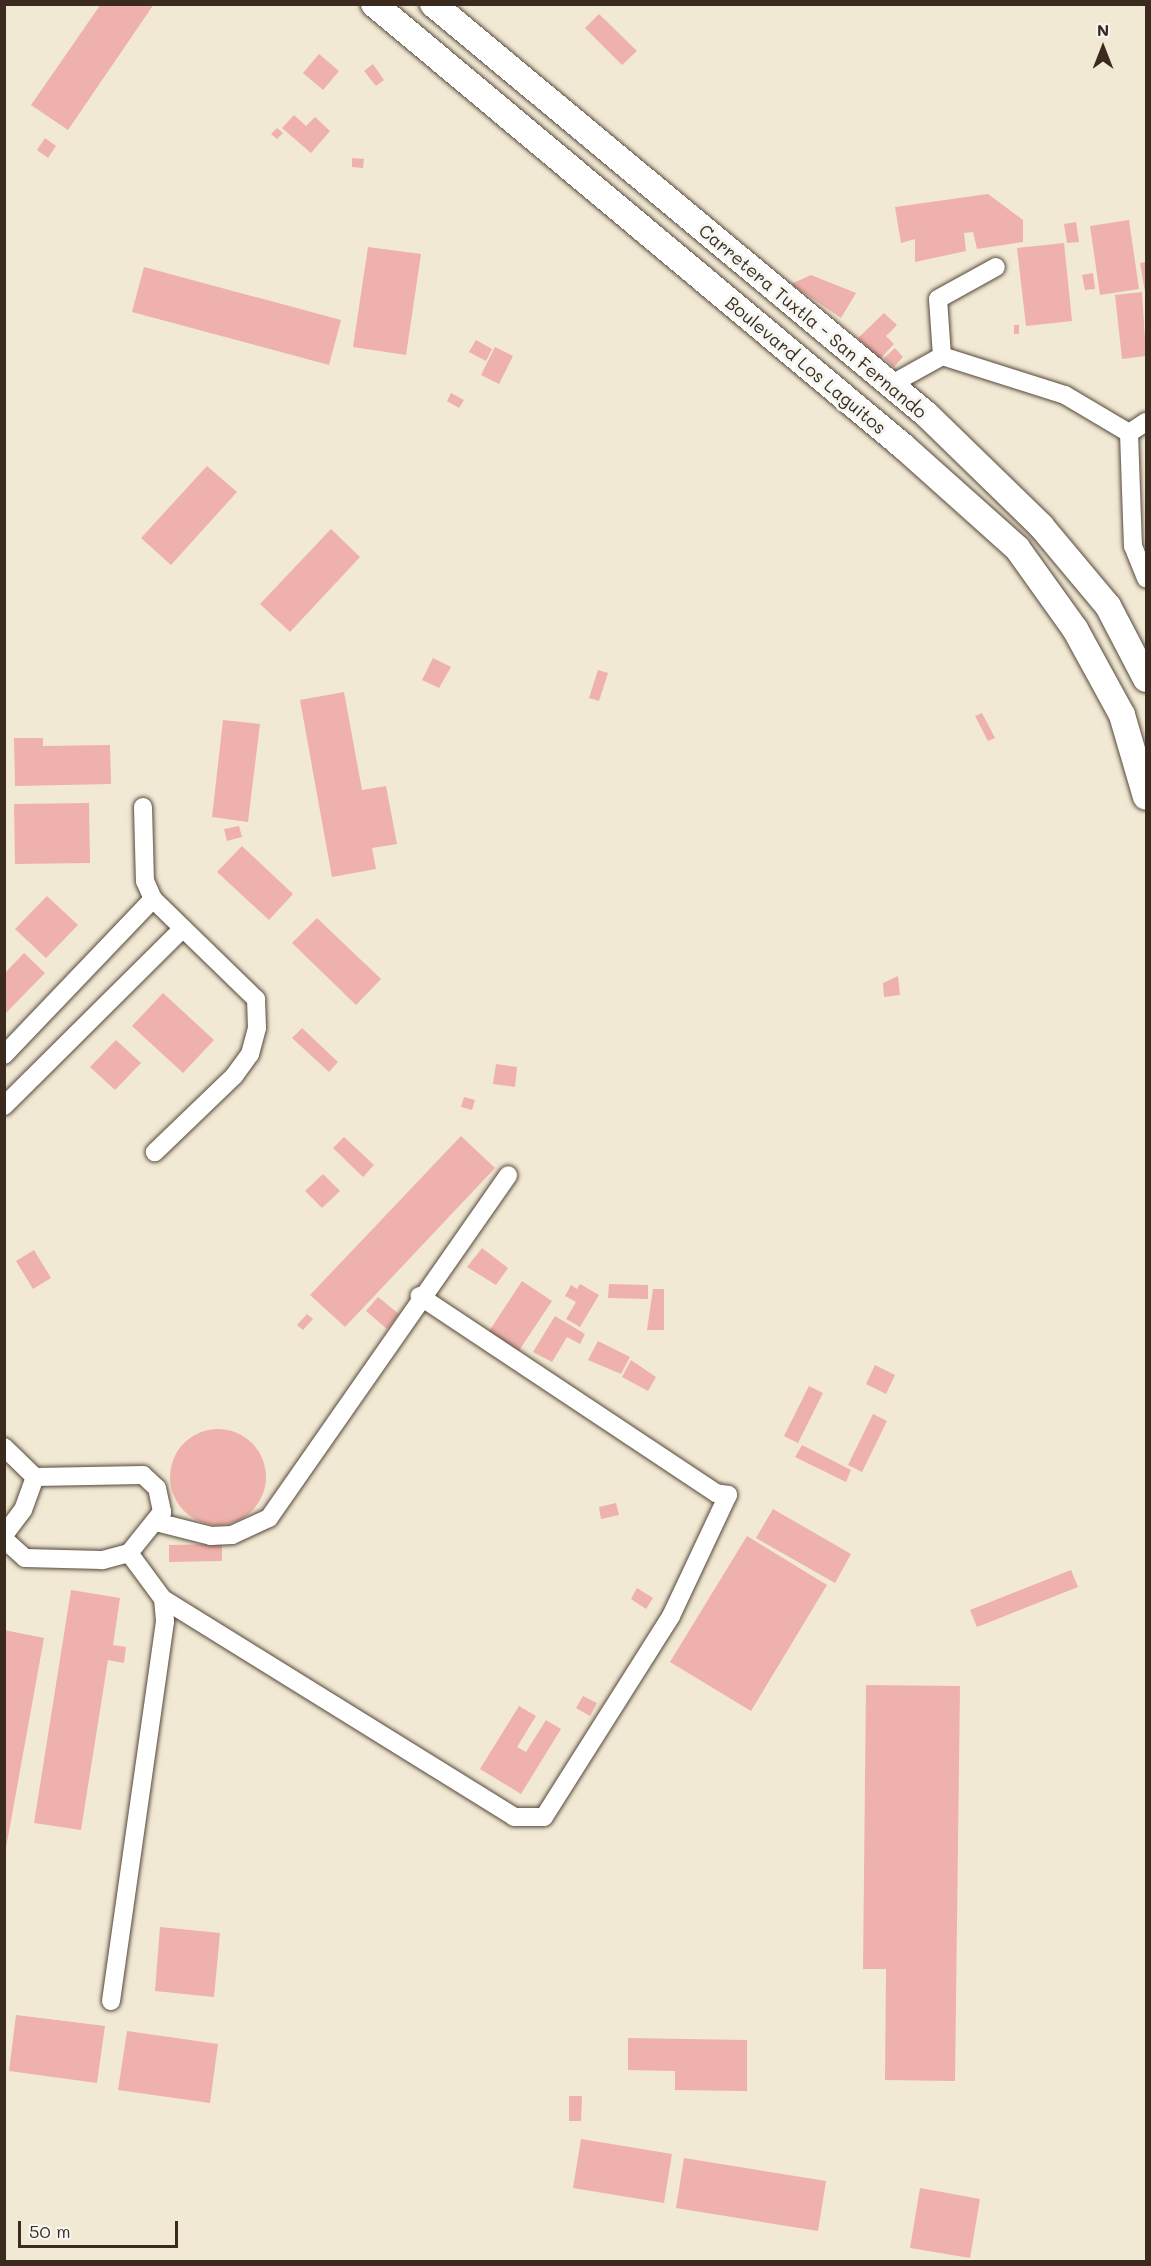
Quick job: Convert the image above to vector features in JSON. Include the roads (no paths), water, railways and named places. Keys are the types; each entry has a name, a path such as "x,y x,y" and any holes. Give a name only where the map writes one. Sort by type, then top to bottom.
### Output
{"main road":[{"name":"Boulevard Los Laguitos","path":"374,4 904,447 1017,548 1075,629 1122,715 1146,797"},
{"name":"Carretera Tuxtla - San Fernando","path":"433,4 890,386 1041,526 1108,606 1146,679"}],"street":[{"path":"942,356 938,299 996,267"},
{"path":"890,386 942,356 1065,395 1129,432"},
{"path":"1129,432 1146,422"},
{"path":"1129,432 1133,546 1146,578"},
{"path":"143,807 145,881 153,899 256,999 257,1028 250,1054 234,1076 155,1152"},
{"path":"4,1055 153,899"},
{"path":"4,1106 183,928"},
{"path":"156,1522 221,1535 268,1518 298,1481 420,1296 508,1175"},
{"path":"129,1553 164,1599 514,1817 544,1817 670,1616 728,1495 716,1493 420,1296"},
{"path":"4,1447 34,1477 143,1475 157,1488 162,1512 129,1553 50,1563 25,1558 4,1537 23,1510 34,1477"},
{"path":"111,2001 162,1659 164,1599"}]}
